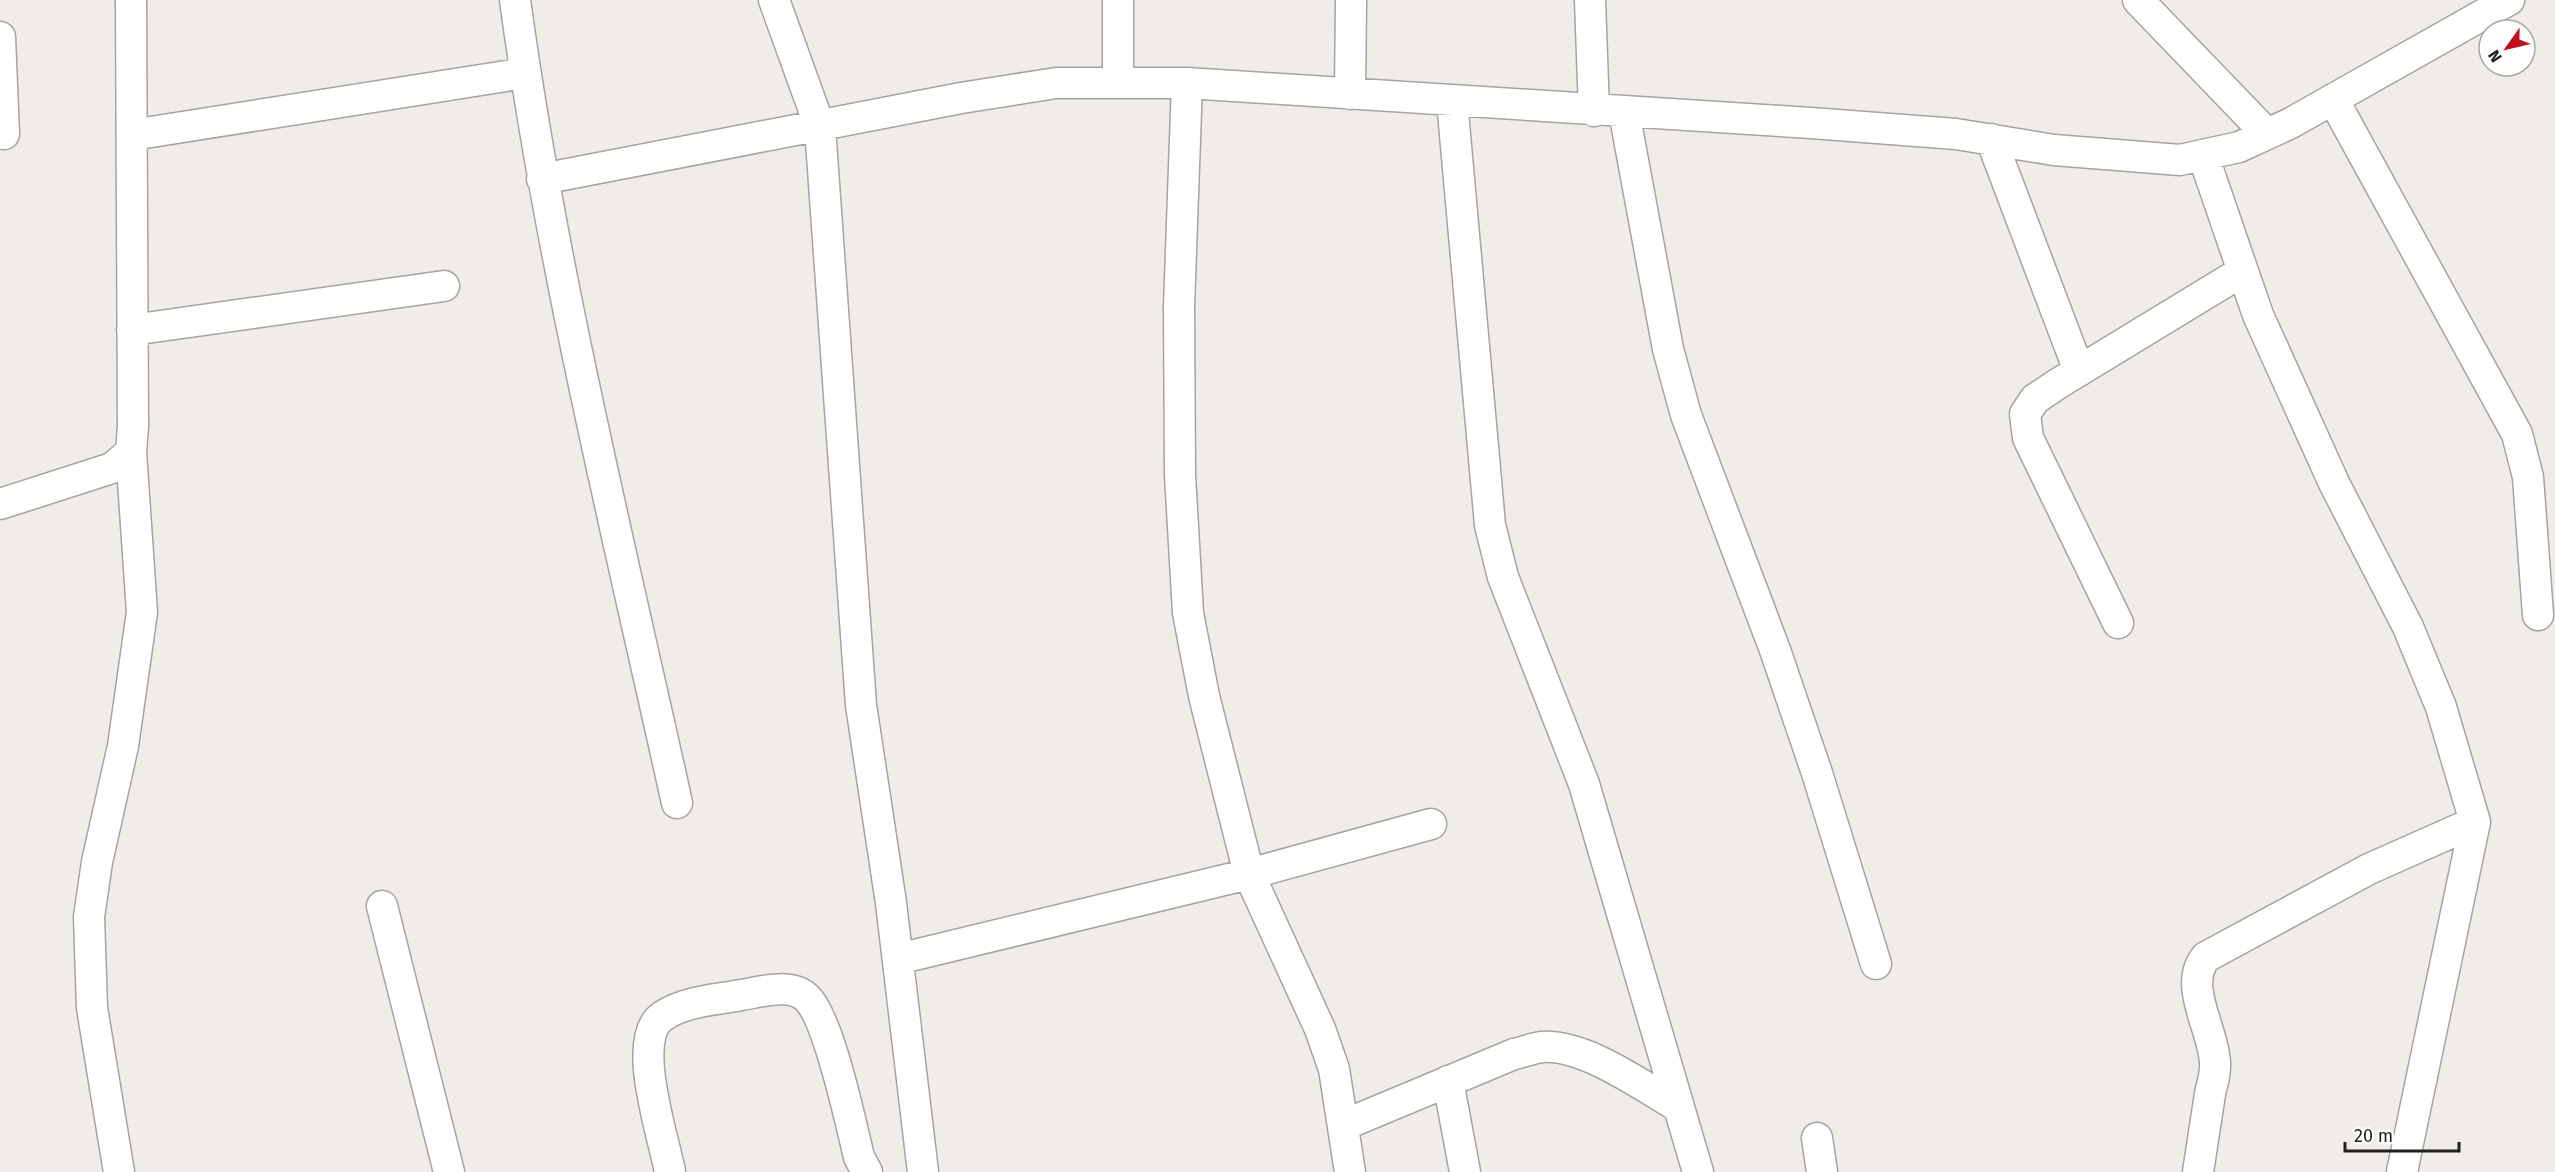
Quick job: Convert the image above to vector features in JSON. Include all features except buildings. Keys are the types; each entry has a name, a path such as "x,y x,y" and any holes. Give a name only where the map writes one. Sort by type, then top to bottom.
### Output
{"street":[{"path":"119,1172 92,1008 89,916 97,862 123,746 142,612 131,452 132,0"},
{"path":"515,0 542,179 564,294 677,803"},
{"path":"774,0 820,127 861,705 898,959 923,1172"},
{"path":"1118,0 1118,83"},
{"path":"1350,94 1351,0"},
{"path":"1590,0 1594,111"},
{"path":"2138,0 2267,134"},
{"path":"542,179 961,98 1056,83 1186,83 1956,134 2054,150 2180,160 2239,147 2267,134 2334,99 2509,0"},
{"path":"0,37 4,134"},
{"path":"132,135 525,73"},
{"path":"1186,83 1179,332 1180,476 1188,614 1204,696 1249,874 1320,1029 1334,1069 1350,1172"},
{"path":"2334,99 2517,434 2528,477 2538,615"},
{"path":"1452,101 1490,525 1503,577 1584,784 1698,1172"},
{"path":"1624,112 1668,349 1686,415 1775,650 1817,773 1876,964"},
{"path":"1991,140 2079,371"},
{"path":"2203,154 2258,315 2334,483 2412,637 2441,707 2475,822 2402,1172"},
{"path":"2118,622 2028,438 2025,414 2035,399 2243,271"},
{"path":"132,330 444,286"},
{"path":"0,504 112,468 131,452"},
{"path":"2198,1172 2216,1064 2210,1030 2198,993 2196,976 2199,966 2206,957 2369,869 2475,822"},
{"path":"898,959 1249,874 1431,824"},
{"path":"382,906 449,1172"},
{"path":"670,1172 646,1049 650,1030 661,1017 681,1007 790,989 807,998 818,1017 830,1047 860,1157 867,1172"},
{"path":"1344,1125 1514,1054 1542,1047 1592,1058 1678,1107"},
{"path":"1448,1082 1465,1172"},
{"path":"1817,1138 1822,1172"}]}
